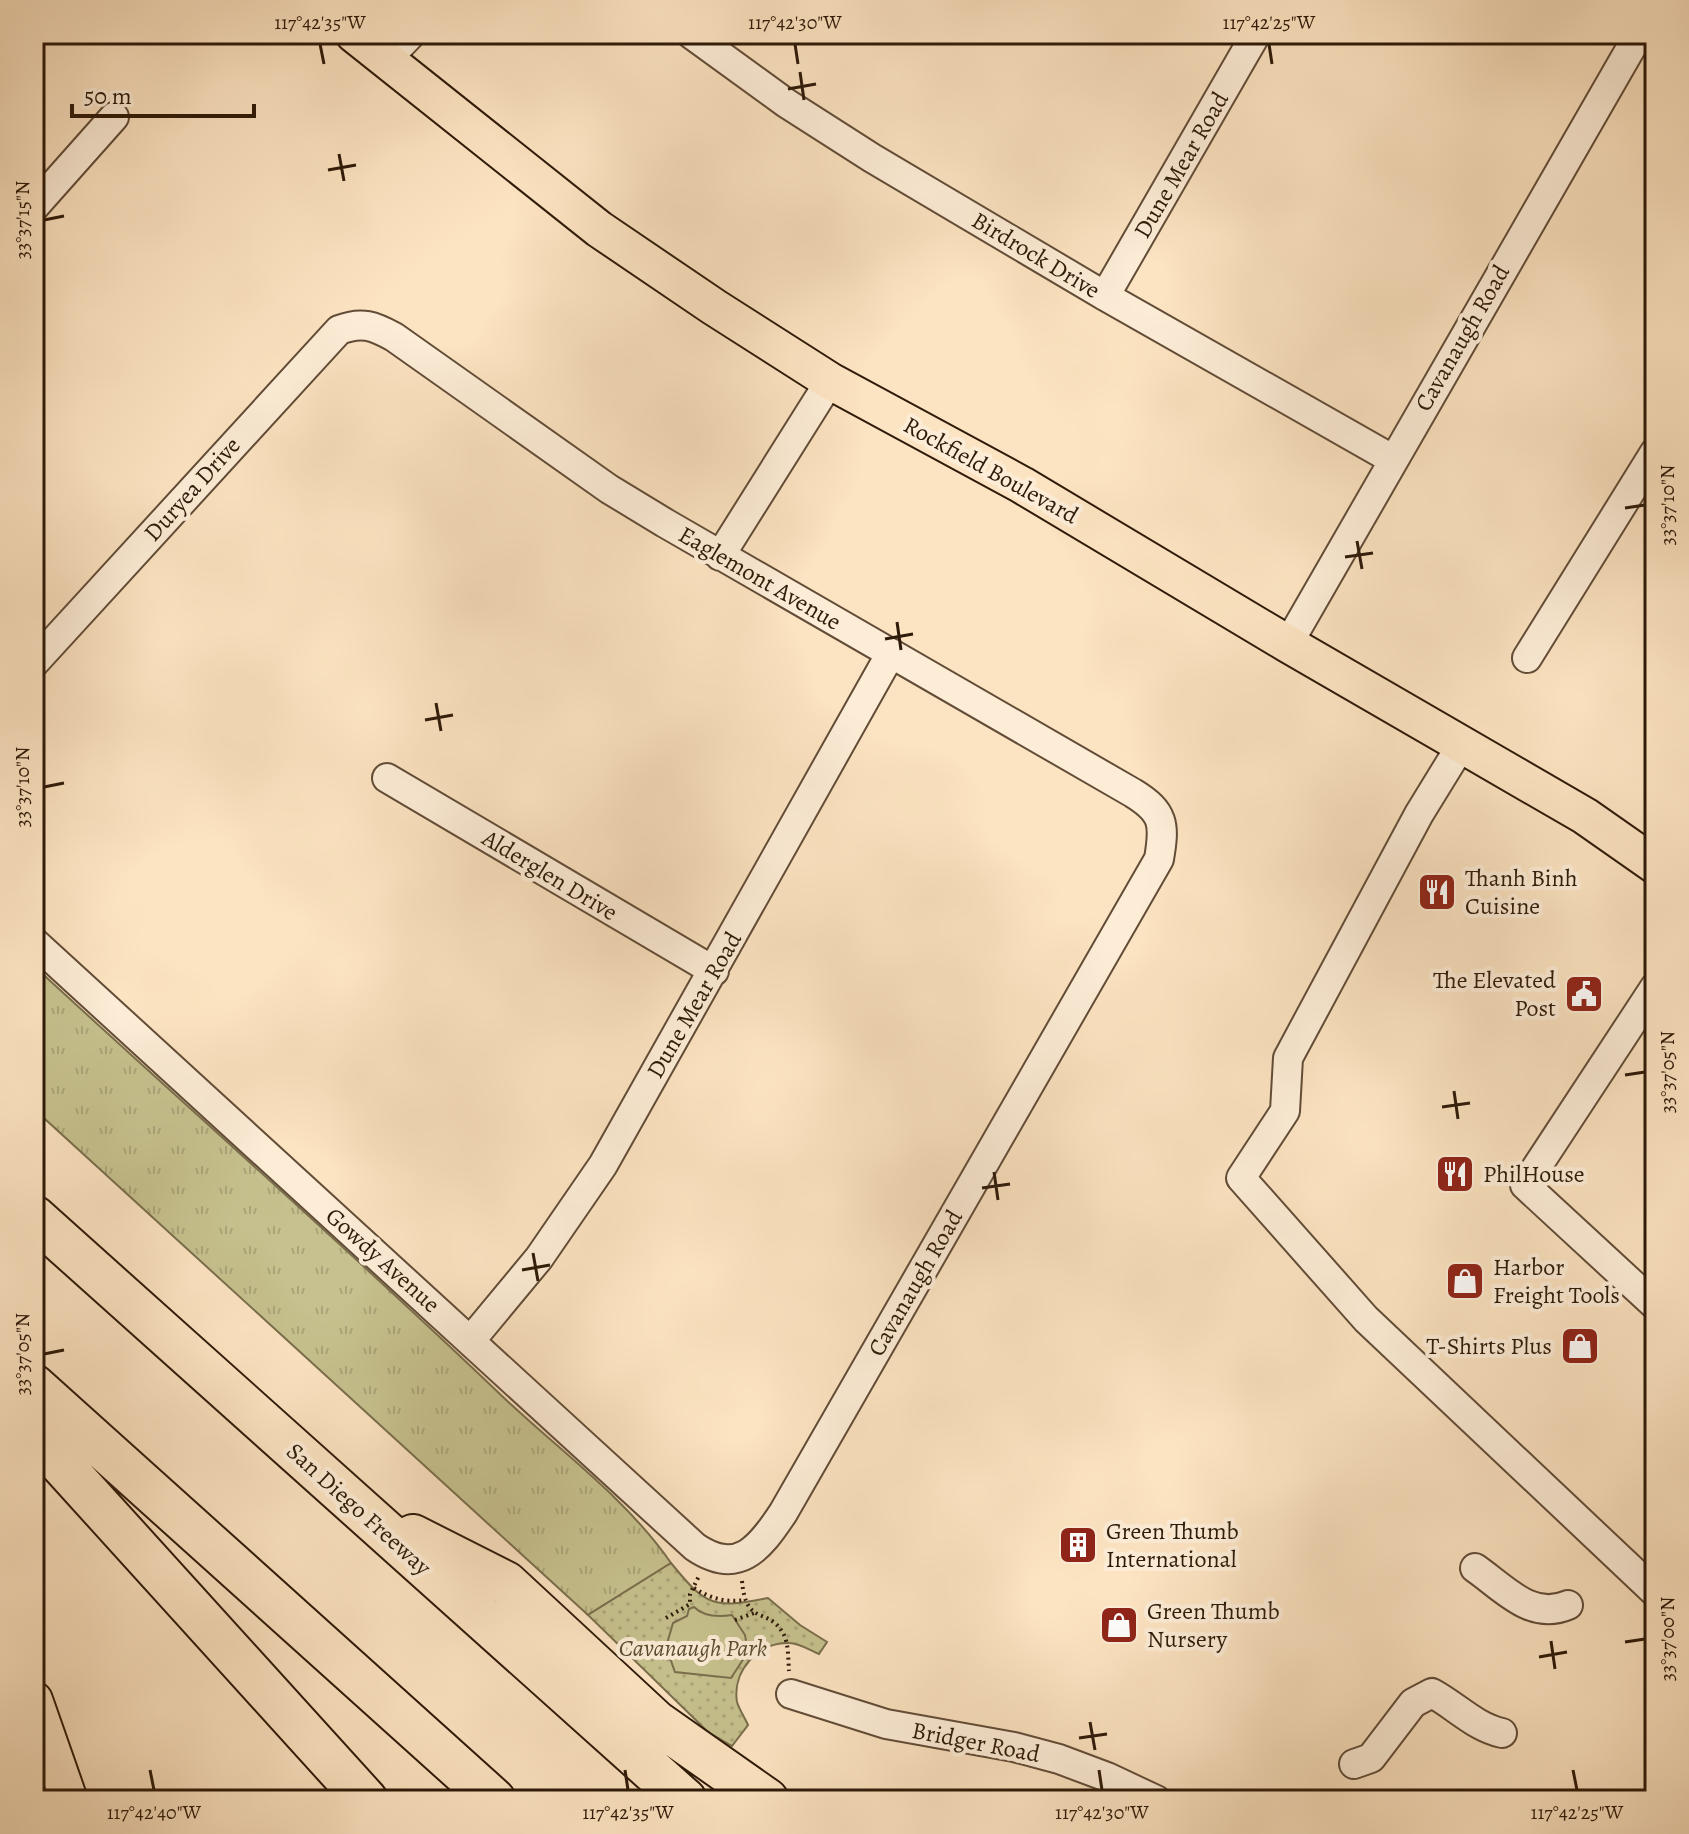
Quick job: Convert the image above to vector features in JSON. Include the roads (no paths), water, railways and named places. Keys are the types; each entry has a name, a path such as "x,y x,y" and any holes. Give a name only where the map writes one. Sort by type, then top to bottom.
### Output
{"highway":[{"name":"San Diego Freeway","path":"34,1217 685,1800"},
{"path":"34,1386 494,1800"},
{"path":"34,1422 54,1456 366,1800"},
{"path":"358,1508 506,1583 656,1722 767,1800"}],"main road":[{"name":"Rockfield Boulevard","path":"354,34 599,229 714,307 830,381 1022,485 1585,816 1655,865"},
{"path":"34,1700 69,1800"}],"street":[{"path":"385,61 411,34"},
{"name":"Birdrock Drive","path":"691,34 786,103 872,158 1105,296 1392,459"},
{"name":"Dune Mear Road","path":"1105,296 1256,34"},
{"name":"Cavanaugh Road","path":"1288,644 1639,34"},
{"path":"34,207 114,117"},
{"name":"Eaglemont Avenue","path":"356,324 375,326 394,337 609,489 720,556 1153,805 1164,829"},
{"name":"Duryea Drive","path":"34,663 339,330 356,324"},
{"path":"720,556 830,381"},
{"path":"1527,658 1655,452"},
{"name":"Dune Mear Road","path":"471,1340 539,1258 588,1190 891,653"},
{"path":"1462,744 1419,814 1288,1058 1285,1111 1241,1178 1366,1319 1655,1592"},
{"name":"Alderglen Drive","path":"387,778 714,971"},
{"name":"Cavanaugh Road","path":"709,1556 713,1559 740,1558 765,1540 783,1513 1159,859 1164,829"},
{"name":"Gowdy Avenue","path":"34,942 695,1547 709,1556"},
{"path":"1647,998 1525,1185 1655,1305"},
{"path":"1475,1568 1537,1610 1553,1611 1568,1605"},
{"path":"1354,1764 1371,1758 1413,1703 1432,1693 1484,1729 1502,1733"},
{"name":"Bridger Road","path":"791,1694 886,1724 1014,1747 1059,1759 1156,1800"}],"place":[{"name":"Thanh Binh Cuisine","path":"1437,892"},
{"name":"The Elevated Post","path":"1584,994"},
{"name":"PhilHouse","path":"1455,1174"},
{"name":"Harbor Freight Tools","path":"1465,1281"},
{"name":"T-Shirts Plus","path":"1580,1346"},
{"name":"Green Thumb International","path":"1078,1545"},
{"name":"Green Thumb Nursery","path":"1119,1625"}],"park label":[{"name":"Cavanaugh Park","path":"693,1648"}]}
